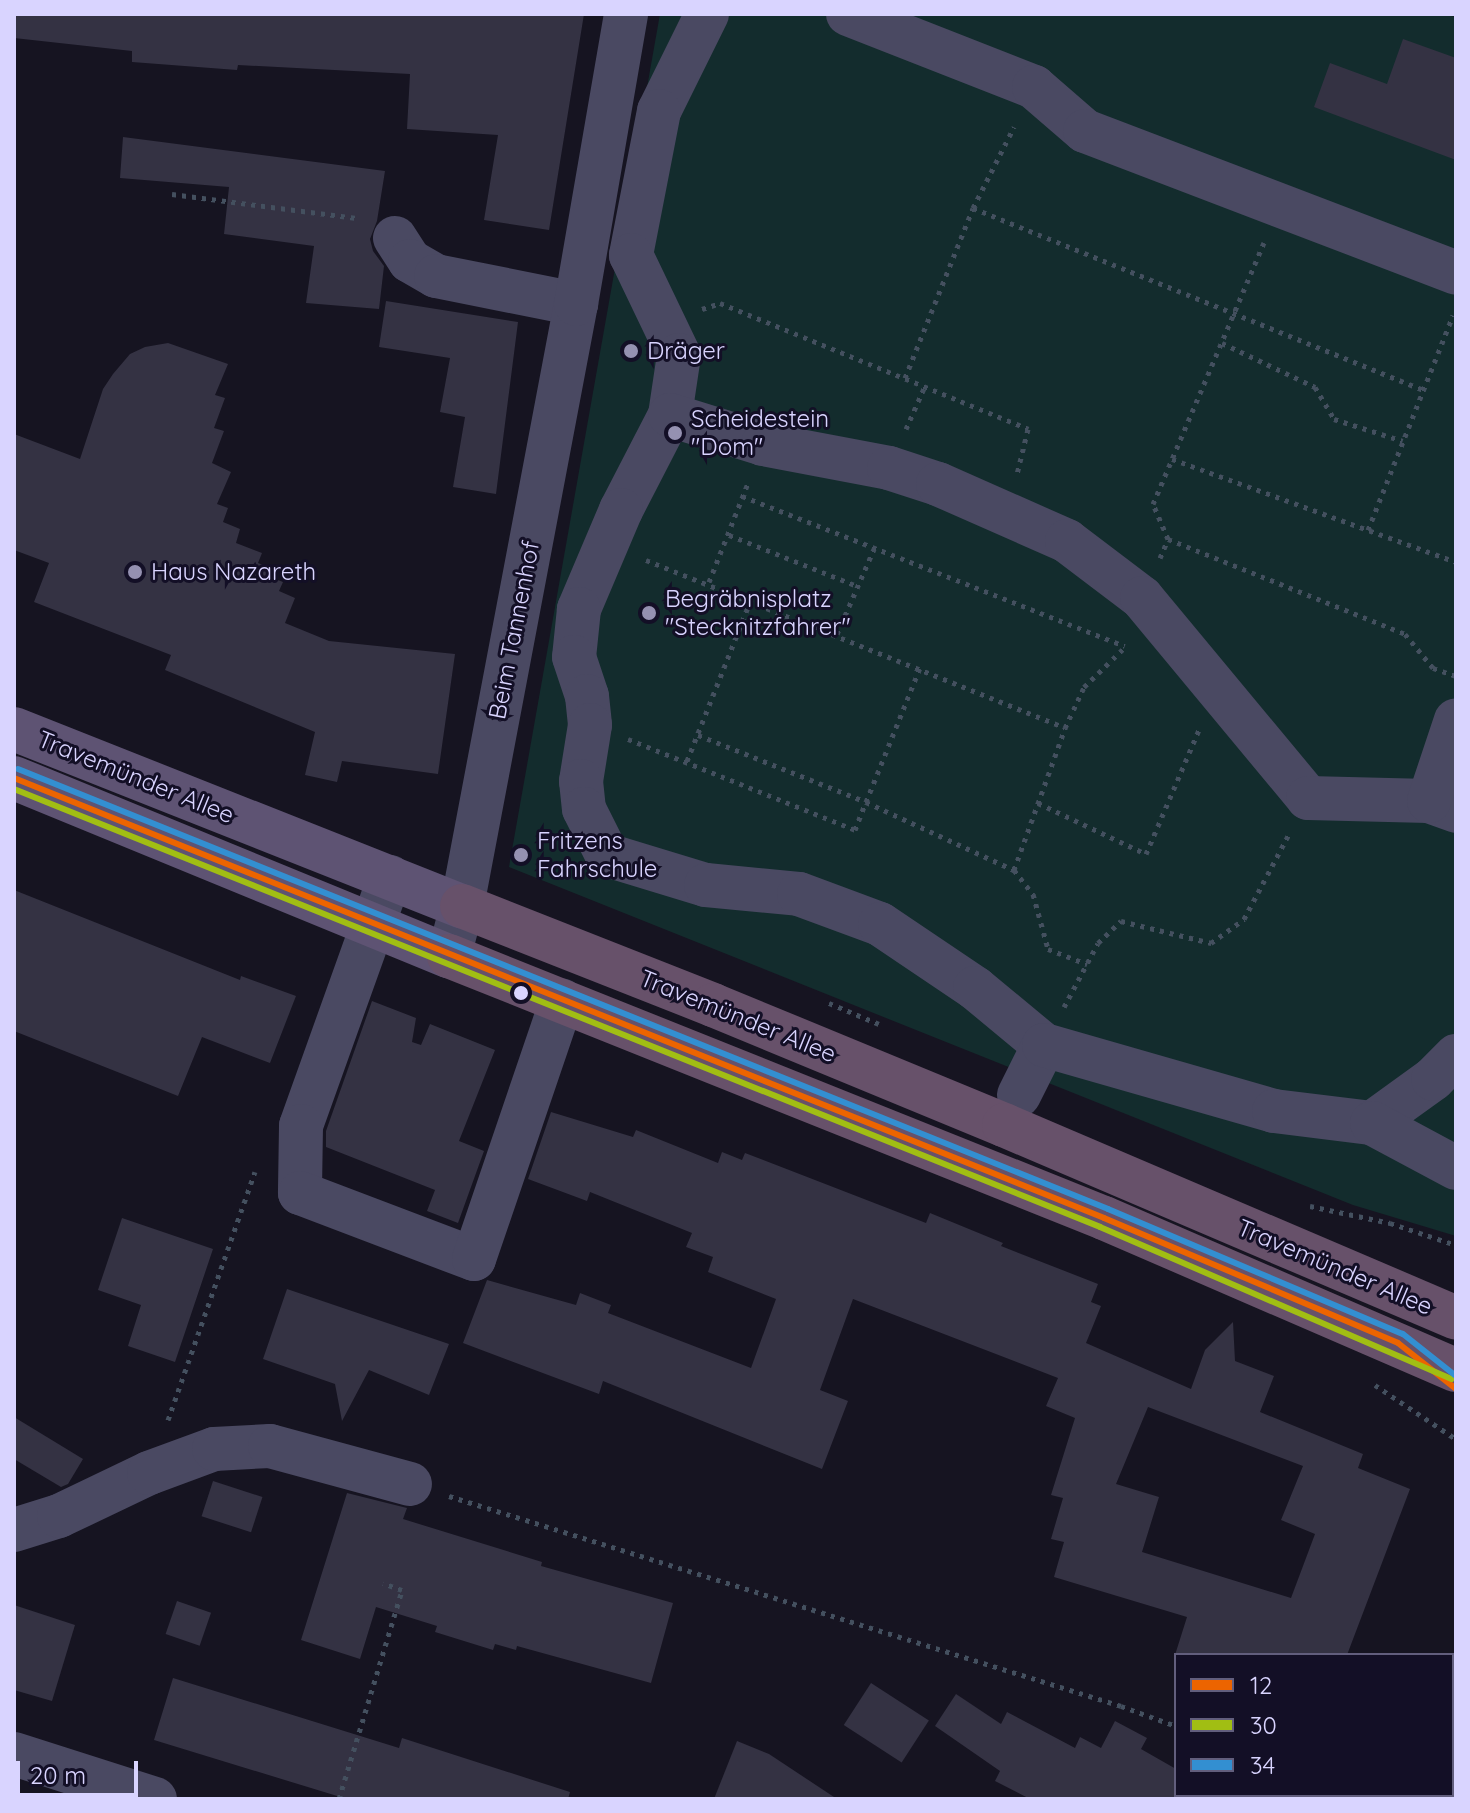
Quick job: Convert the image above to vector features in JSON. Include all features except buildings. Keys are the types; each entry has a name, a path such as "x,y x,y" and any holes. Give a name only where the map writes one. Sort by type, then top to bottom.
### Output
{"highway":[{"name":"Travemünder Allee","path":"462,906 713,1005 1436,1304 1456,1318"},
{"name":"Travemünder Allee","path":"449,956 1090,1212 1456,1370"},
{"path":"1398,1343 1456,1389"}],"main road":[{"name":"Travemünder Allee","path":"14,729 462,906"},
{"name":"Travemünder Allee","path":"14,778 449,956"}],"street":[{"name":"Beim Tannenhof","path":"449,956 462,906 576,304 626,14"},
{"path":"707,14 659,111 631,255 679,355 670,415 621,510 579,609 574,657 587,696 590,725 581,781 584,809 607,855 706,885 799,894 880,924 975,988 1044,1045 1274,1111 1372,1123 1456,1168"},
{"path":"848,14 1034,87 1085,131 1456,273"},
{"path":"395,238 410,261 436,276 576,304"},
{"path":"670,415 763,444 889,468 1067,541 1151,609 1308,798 1442,806 1456,720"},
{"path":"390,877 371,923 301,1126 300,1193 474,1259 562,1001"},
{"path":"1019,1095 1044,1045"},
{"path":"1372,1123 1433,1079 1456,1056"},
{"path":"14,1530 59,1516 149,1473 214,1449 270,1446 410,1484"},
{"path":"14,1754 155,1799"}],"path":[{"path":"905,378 973,208 1034,87"},
{"path":"172,194 376,220 395,238"},
{"path":"1014,870 1065,728 1084,687 1126,647 1151,609 1168,539 1153,504 1280,205"},
{"path":"973,208 1423,390"},
{"path":"664,322 720,303 1028,429 1007,514"},
{"path":"1368,530 1456,307"},
{"path":"1222,343 1315,387 1334,419 1403,441"},
{"path":"709,582 763,444"},
{"path":"1172,459 1456,562"},
{"path":"742,496 1126,647"},
{"path":"729,535 857,586"},
{"path":"1168,539 1405,634 1433,668 1456,676"},
{"path":"607,546 709,582 1065,728"},
{"path":"837,634 874,549"},
{"path":"687,761 751,599"},
{"path":"590,725 855,830 920,668"},
{"path":"1038,803 1146,854 1217,687"},
{"path":"698,735 866,802 1014,870 1033,894 1048,949 1087,964"},
{"path":"1044,1045 1098,943 1121,921 1211,943 1244,919 1308,798"},
{"path":"149,1473 260,1160"},
{"path":"410,1484 1107,1701 1174,1725"},
{"path":"339,1799 402,1590 383,1583"}],"green space":[{"path":"660,14 1443,14 1456,17 1456,1236 1353,1205 509,867"}],"transit line":[{"name":"34","path":"18,769 1108,1209 1403,1334 1456,1376"},
{"name":"12","path":"14,778 1104,1218 1398,1343 1456,1389"},
{"name":"30","path":"14,789 1100,1227 1452,1379"}],"place":[{"name":"Dräger","path":"631,351"},
{"name":"Scheidestein \"Dom\"","path":"675,433"},
{"name":"Haus Nazareth","path":"135,572"},
{"name":"Begräbnisplatz \"Stecknitzfahrer\"","path":"649,613"},
{"name":"Fritzens Fahrschule","path":"521,855"}]}
